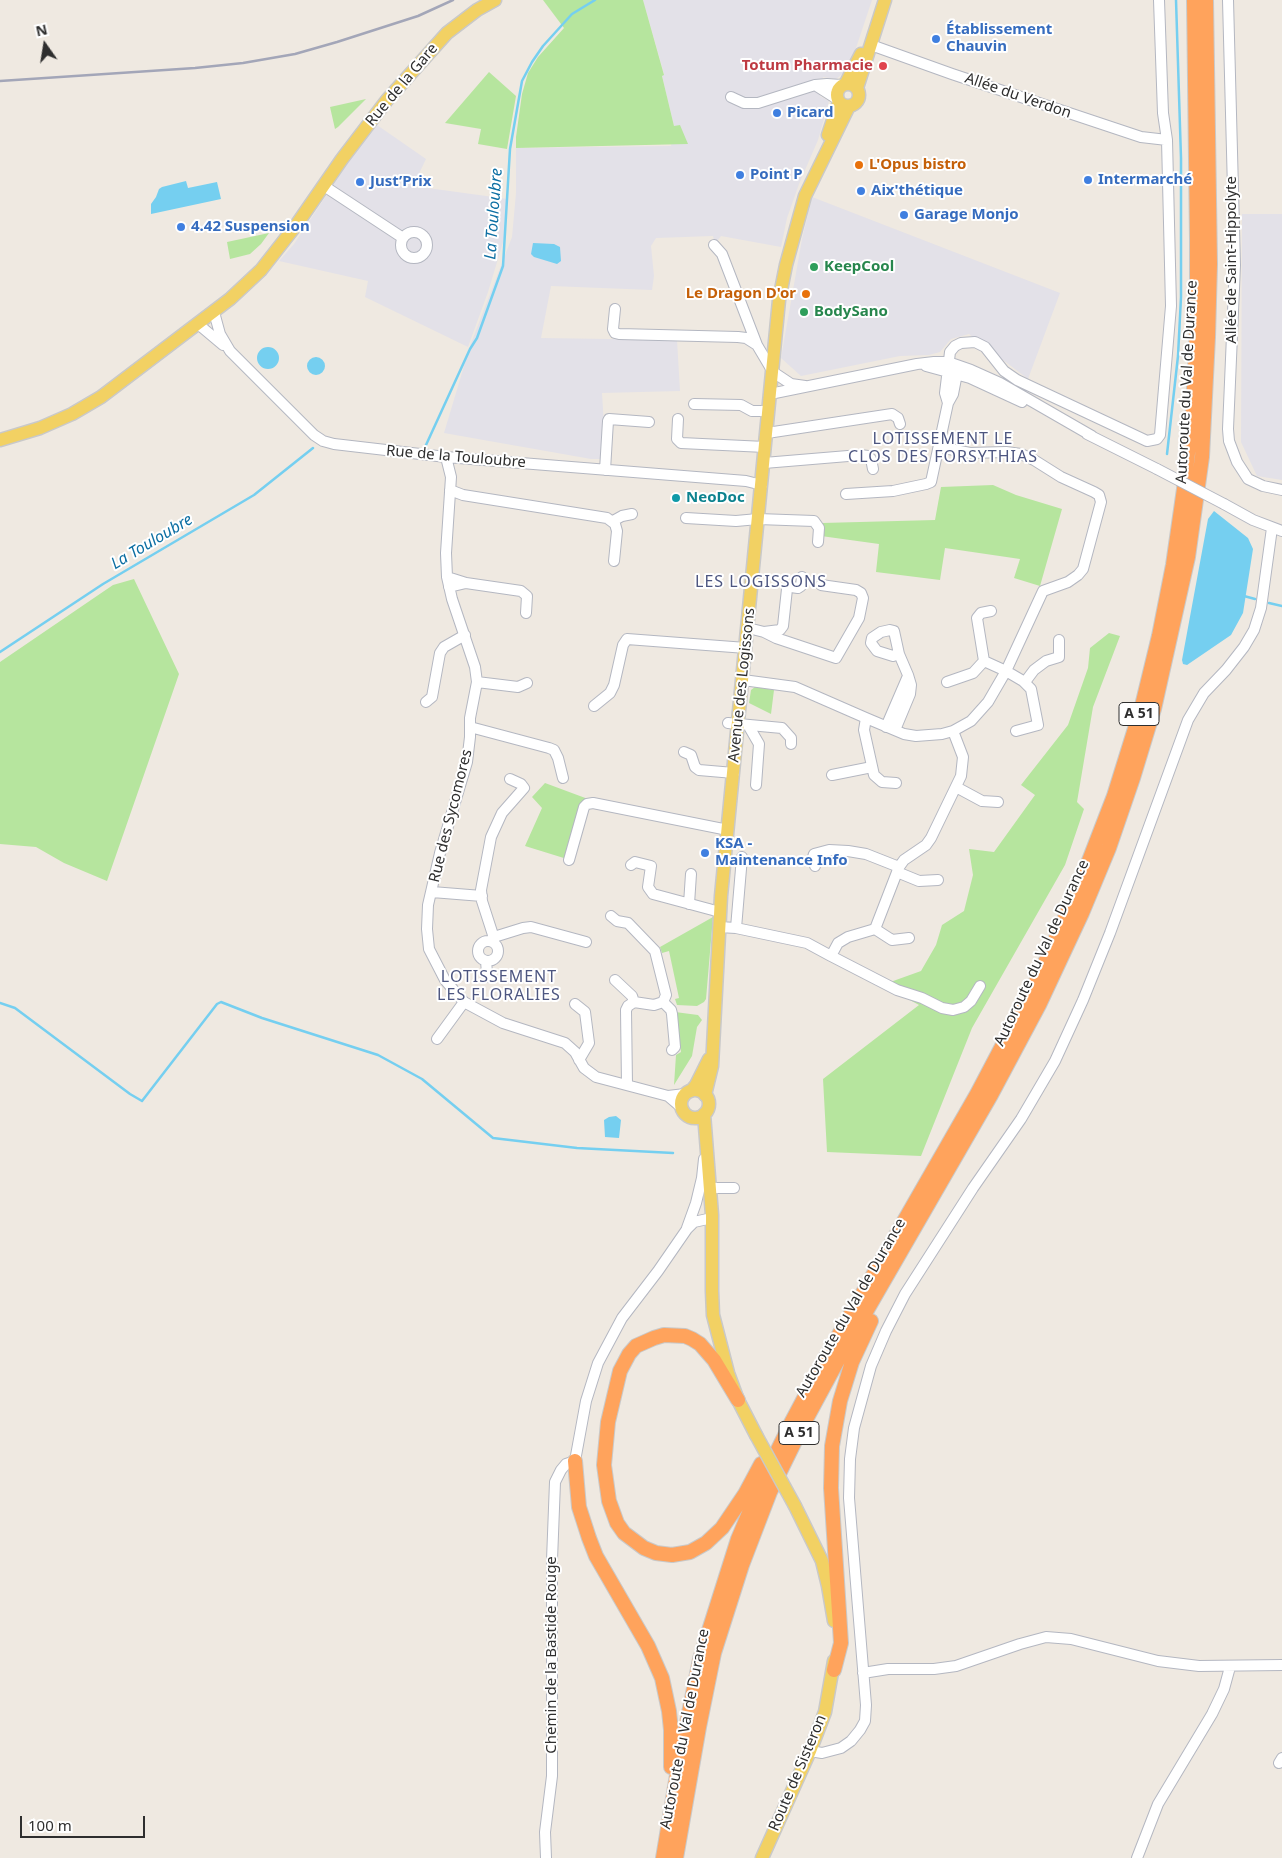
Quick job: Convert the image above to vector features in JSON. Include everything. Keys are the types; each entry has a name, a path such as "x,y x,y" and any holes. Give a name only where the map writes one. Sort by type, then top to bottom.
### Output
{"highway":[{"name":"Autoroute du Val de Durance","path":"663,1858 680,1757 700,1659 738,1539 763,1480 825,1359 977,1094 1039,976 1080,884 1101,831 1142,706 1173,566 1193,409 1198,239 1194,0"},
{"name":"Autoroute du Val de Durance","path":"676,1858 714,1653 742,1565 770,1492 833,1370 1018,1046 1082,913 1109,848 1154,709 1188,557 1202,457 1210,264 1206,0"},
{"path":"834,1670 841,1643 831,1488 832,1446 840,1400 852,1362 866,1332 888,1289 994,1100 1018,1046"},
{"path":"738,1400 707,1351 700,1344 685,1336 664,1335 654,1338 636,1346 626,1359 617,1378 608,1422 605,1445 605,1485 617,1523 624,1533 644,1548 656,1553 690,1552 706,1543 722,1528 745,1494 797,1396 825,1359"},
{"path":"575,1461 579,1507 596,1556 648,1646 662,1678 666,1693 672,1748 657,1858"}],"main road":[{"name":"Rue de la Gare","path":"0,440 40,428 72,414 101,398 214,312 261,270 297,224 384,104 447,33 477,10 495,0"},
{"path":"848,86 865,45 880,0"},
{"path":"848,86 858,98 855,103 842,102 837,92 848,86 871,45 885,0"},
{"name":"Avenue des Logissons","path":"705,1094 712,1066 720,912 779,300 786,265 805,196 816,174 842,102"},
{"name":"Avenue des Logissons","path":"688,1092 696,1085 712,1052"},
{"path":"699,1090 705,1094 709,1102 708,1107 700,1116 687,1115 682,1108 682,1101 688,1092 699,1090"},
{"path":"700,1116 706,1136 712,1217"},
{"name":"Route de Sisteron","path":"712,1217 713,1314 721,1349 738,1400 796,1506 816,1547 828,1586 835,1627 834,1670 825,1712 810,1751 762,1858"}],"street":[{"path":"948,403 945,393 950,352 955,346 968,342 985,347 1004,371 1017,380 1147,441 1157,439 1160,435 1171,306 1167,140 1163,113 1159,0"},
{"name":"Allée de Saint-Hippolyte","path":"1228,0 1234,265 1229,441 1236,462 1248,480 1263,486 1282,490"},
{"name":"Allée du Verdon","path":"871,45 1141,137 1167,140"},
{"path":"731,97 744,103 758,103 816,86 827,84 848,86"},
{"path":"816,86 842,102"},
{"path":"324,186 402,238"},
{"path":"714,246 722,254 758,345 773,372 791,384 812,386"},
{"path":"615,309 613,329 615,333 738,337 746,338 758,345"},
{"name":"Rue de la Touloubre","path":"214,312 220,334 230,351 314,435 323,441 334,444 446,457 746,481 762,485"},
{"path":"200,323 230,351"},
{"path":"770,394 934,362 1000,383 1092,436"},
{"path":"958,370 1272,528 1282,531"},
{"path":"846,494 894,491 931,482 948,403 953,394 958,370"},
{"path":"694,404 741,405 752,411 769,411"},
{"path":"767,433 892,414 898,418 900,424"},
{"path":"678,418 677,439 681,443 765,447"},
{"path":"605,470 608,421 648,422"},
{"path":"743,680 795,687 866,718 916,736 954,732 972,720 988,702 1006,670 1043,591 1060,585 1078,575 1084,568 1101,502 1099,495 1061,477 1021,454 1006,452 970,453 938,447"},
{"path":"764,463 860,455 868,456 873,469"},
{"path":"446,457 450,476"},
{"path":"450,476 458,458"},
{"name":"Rue des Sycomores","path":"450,476 446,553 448,582 475,667 476,682 466,762 440,853 428,905 426,929 429,949 442,976 464,1002"},
{"path":"450,490 462,495 607,518 613,521 617,531 614,560"},
{"path":"449,501 462,495"},
{"path":"613,521 622,516 632,514"},
{"path":"686,518 736,521 758,519 814,521 819,528 818,542"},
{"path":"810,1751 822,1753 841,1748 852,1741 865,1721 866,1705 848,1498 854,1428 871,1366 905,1294 973,1188 1021,1119 1055,1061 1083,1000 1110,933 1188,720 1204,693 1226,670 1244,647 1254,630 1261,608 1272,528"},
{"path":"764,632 774,632 780,630 783,626 787,589 801,586 802,578"},
{"path":"448,582 521,591 527,596 526,613"},
{"path":"748,628 836,658 858,618 863,598 861,593 856,590 821,585"},
{"path":"984,661 977,618 981,613 991,611"},
{"path":"426,702 432,697 440,653 444,647 465,635"},
{"path":"594,706 610,693 614,685 622,645 627,639 746,648"},
{"path":"1025,682 1034,670 1046,660 1058,657 1058,640"},
{"path":"891,728 908,675 899,654"},
{"path":"984,661 1006,670 1025,682 1031,689 1038,725 1016,731"},
{"path":"947,682 973,673 984,661"},
{"path":"476,682 518,687 527,683"},
{"path":"866,718 864,730 872,767 877,779 888,783 896,783"},
{"path":"738,724 782,728 791,738 791,744"},
{"path":"738,724 759,744 756,786"},
{"path":"470,727 554,750 558,758 562,778"},
{"path":"875,929 898,870 904,860 926,845 931,838 963,770 964,758 954,732"},
{"path":"684,752 691,754 695,767 699,770 734,773"},
{"path":"832,775 872,767"},
{"path":"486,961 493,959 497,954 497,947 493,940 482,896 491,837 502,813 524,788 521,784 510,779"},
{"path":"956,787 982,801 998,802"},
{"path":"569,860 584,807 587,804 728,830"},
{"path":"815,866 814,854 829,850 848,850 866,854 919,881 938,880"},
{"path":"736,928 742,856"},
{"path":"631,865 635,862 651,866 648,887 653,894 720,912"},
{"path":"689,904 692,874"},
{"path":"432,892 482,896"},
{"path":"611,916 616,921 628,923 655,951 666,996 663,1002 654,1005 634,1002 626,1010 627,1084"},
{"path":"486,961 478,955 478,949 483,942 523,928 532,927 586,942"},
{"path":"719,927 736,928 807,943 897,990 922,998 942,1008 953,1010 964,1007 972,1001 980,986"},
{"path":"831,956 838,943 848,937 875,929 892,940 909,938"},
{"path":"486,961 486,973 489,977"},
{"path":"615,980 632,996 634,1002"},
{"path":"437,1038 464,1002 503,1023 566,1043 575,1052 584,1068 596,1077 668,1096 682,1108"},
{"path":"663,1002 671,1010 672,1014 675,1047 672,1050"},
{"path":"575,1004 585,1012 590,1042 579,1060"},
{"path":"668,1096 688,1092"},
{"path":"687,1229 702,1178 706,1136"},
{"path":"710,1188 734,1188"},
{"path":"575,1461 586,1401 598,1363 622,1318 687,1229 694,1222 712,1217"},
{"name":"Chemin de la Bastide Rouge","path":"546,1858 545,1832 552,1776 554,1496 557,1476 566,1464 575,1461"},
{"path":"863,1673 888,1669 956,1666 1020,1644 1058,1637 1158,1661 1230,1667 1282,1665"},
{"path":"1137,1858 1158,1804 1212,1714 1224,1688 1230,1667"}],"shaded area":[{"path":"643,0 872,0 849,69 836,79 823,77 820,96 829,101 818,140 787,218 781,247 721,236 715,244 713,236 656,238 651,246 654,276 652,290 551,286 541,338 677,340 680,391 602,393 606,459 591,459 444,433 470,346 512,237 516,193 516,148 671,146 674,126 662,76 664,74"},
{"path":"377,125 426,159 413,186 508,199 504,239 488,292 468,347 365,297 368,281 279,261 294,244 357,149"},
{"path":"812,197 1060,293 1028,379 969,334 951,339 940,352 929,355 900,356 801,376 781,358 802,239"},
{"path":"1242,214 1282,214 1282,480 1257,476 1241,442"}],"green space":[{"path":"543,0 643,0 664,75 662,76 674,126 680,125 688,144 516,148 522,94 528,73 538,57 564,28"},
{"path":"489,72 516,96 507,149 478,144 481,129 445,123"},
{"path":"366,99 338,127 335,129 330,107"},
{"path":"269,233 250,254 230,259 227,242"},
{"path":"993,485 1016,495 1062,509 1040,586 1014,578 1020,559 945,548 940,580 876,572 879,544 821,536 822,523 935,520 941,487"},
{"path":"134,579 179,674 107,881 64,863 36,847 0,844 0,662 113,585"},
{"path":"1109,633 1120,636 1093,707 1077,802 1084,809 1065,865 972,1028 921,1156 827,1152 823,1079 919,1005 882,985 921,971 936,945 942,925 964,911 973,875 969,849 994,852 1035,795 1021,785 1068,725 1088,668 1090,648"},
{"path":"755,687 774,690 771,714 749,703 751,690"},
{"path":"545,783 588,799 567,859 525,846 542,808 532,797"},
{"path":"713,917 706,999 697,1006 677,1005 675,999 679,998 669,951 662,953 660,947"},
{"path":"675,1012 698,1015 702,1020 697,1027 692,1056 674,1085 676,1055 681,1052"}],"water":[{"path":"186,181 188,188 217,182 221,199 151,214 151,204 159,189"},
{"path":"533,243 554,244 560,247 561,261 557,264 534,257 531,254"},
{"path":"268,347 278,354 279,358 272,368 268,369 258,362 257,358 264,348"},
{"path":"316,357 322,360 325,366 322,372 316,375 310,372 307,366 310,360"},
{"path":"1214,511 1248,538 1253,549 1243,613 1231,635 1187,665 1183,664 1182,660 1208,519"},
{"path":"616,1116 621,1120 619,1138 605,1137 604,1120"}],"waterway":[{"name":"La Touloubre","path":"426,445 470,349 477,338 503,266 510,149 522,81 543,46 572,14 595,0"},
{"path":"1167,454 1178,356 1181,297 1181,158 1176,0"},
{"name":"La Touloubre","path":"0,652 103,584 254,495 313,448"},
{"path":"1244,596 1255,599"},
{"path":"1269,603 1282,606"},
{"path":"0,1003 15,1008 142,1101 217,1004 221,1002 262,1018 378,1055 422,1079 493,1138 577,1148 673,1153"}],"railway":[{"path":"0,81 195,68 243,63 295,54 418,16 453,0"}],"place":[{"name":"Établissement Chauvin","path":"936,39"},
{"name":"Totum Pharmacie","path":"883,66"},
{"name":"Picard","path":"777,113"},
{"name":"L'Opus bistro","path":"859,165"},
{"name":"Point P","path":"740,175"},
{"name":"Intermarché","path":"1088,180"},
{"name":"Just’Prix","path":"360,182"},
{"name":"Aix'thétique","path":"861,191"},
{"name":"Garage Monjo","path":"904,215"},
{"name":"4.42 Suspension","path":"181,227"},
{"name":"KeepCool","path":"814,267"},
{"name":"Le Dragon D'or","path":"806,294"},
{"name":"BodySano","path":"804,312"},
{"name":"NeoDoc","path":"676,498"},
{"name":"KSA - Maintenance Info","path":"705,853"}],"district":[{"name":"LOTISSEMENT LE CLOS DES FORSYTHIAS","path":"943,448"},
{"name":"LES LOGISSONS","path":"761,582"},
{"name":"LOTISSEMENT LES FLORALIES","path":"499,986"}]}
